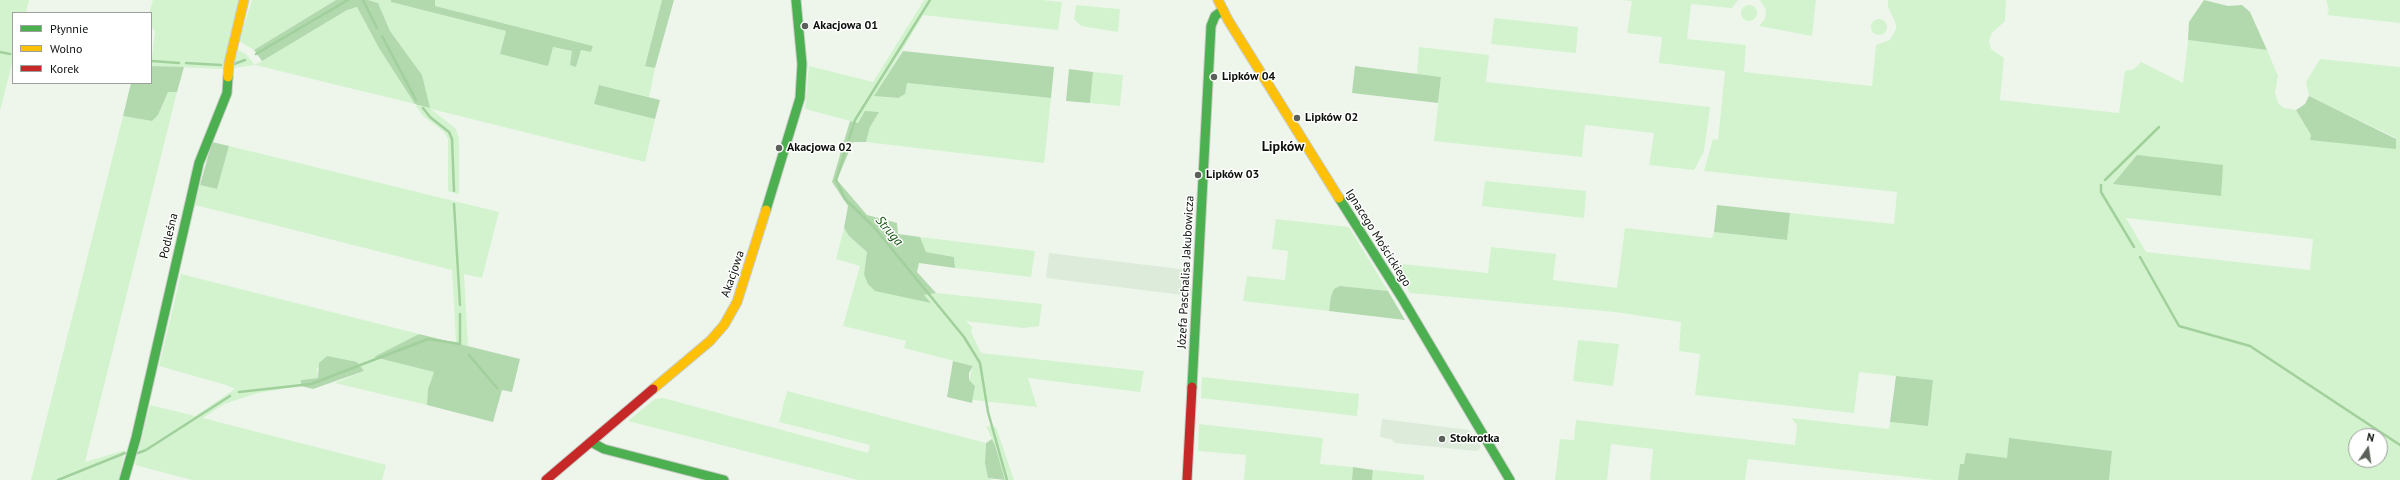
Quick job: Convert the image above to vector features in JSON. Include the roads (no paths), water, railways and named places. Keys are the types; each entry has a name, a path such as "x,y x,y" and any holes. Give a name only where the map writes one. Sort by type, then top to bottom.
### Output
{"street":[{"name":"Podleśna","path":"124,480 148,388 155,350 199,163 217,122 227,93 229,63 244,0"},
{"name":"Akacjowa","path":"546,480 710,341 724,326 737,302 800,98 802,64 796,0"},
{"path":"1218,0 1223,10"},
{"name":"Józefa Paschalisa Jakubowicza","path":"1187,480 1211,26 1215,16 1223,10"},
{"name":"Ignacego Mościckiego","path":"1223,10 1402,298 1510,480"},
{"path":"591,442 604,449 724,480"}],"waterway":[{"path":"256,54 348,0"},
{"path":"363,0 377,28"},
{"name":"Struga","path":"930,0 855,120 836,180 845,199 873,226 964,337 980,363 988,412 1007,480"},
{"path":"382,36 416,100"},
{"path":"0,52 10,54"},
{"path":"234,64 245,60"},
{"path":"152,61 179,63"},
{"path":"186,63 221,65"},
{"path":"423,108 430,117 449,132 452,139 454,191"},
{"path":"2105,180 2159,127"},
{"path":"2101,185 2101,192 2134,247"},
{"path":"454,204 460,305"},
{"path":"2140,257 2179,326 2250,346 2400,445"},
{"path":"239,392 311,384 428,339 460,344 460,314"},
{"path":"469,355 497,388"},
{"path":"138,453 146,450 230,396"},
{"path":"58,480 125,453"}],"place":[{"name":"Akacjowa 01","path":"805,26"},
{"name":"Lipków 04","path":"1214,77"},
{"name":"Lipków 02","path":"1297,118"},
{"name":"Akacjowa 02","path":"779,148"},
{"name":"Lipków 03","path":"1198,175"},
{"name":"Stokrotka","path":"1442,439"}],"district":[{"name":"Lipków","path":"1283,147"}]}
